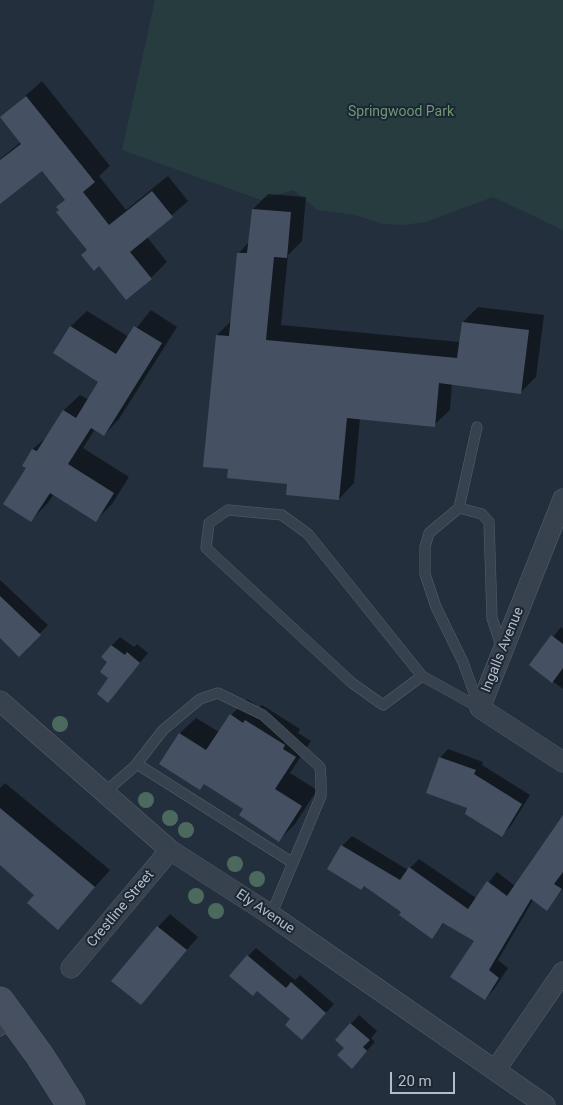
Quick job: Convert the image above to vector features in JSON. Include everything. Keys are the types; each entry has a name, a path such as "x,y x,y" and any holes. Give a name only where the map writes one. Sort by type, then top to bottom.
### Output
{"main road":[{"path":"5,1017 71,1105"}],"street":[{"name":"Ingalls Avenue","path":"563,499 480,708 563,762"},
{"name":"Ely Avenue","path":"0,702 170,850 271,916 496,1069 545,1105"},
{"name":"Crestline Street","path":"71,968 170,850"},
{"path":"496,1069 563,972"}],"lane":[{"path":"477,427 459,508 429,533 425,547 425,574 436,607 463,662 480,708"},
{"path":"459,508 482,514 489,522 492,618 503,650"},
{"path":"422,676 383,705 352,683 206,548 209,523 228,510 282,515 308,534 422,676 480,708"},
{"path":"104,792 137,764 163,730 200,699 218,693 263,715 320,767 322,780 321,796 271,916"},
{"path":"137,764 293,863"}],"green space":[{"name":"Springwood Park","path":"155,0 563,0 563,230 493,197 426,222 404,225 383,224 355,215 318,210 293,190 261,200 122,150"}],"building":[{"path":"26,96 95,182 83,192 109,225 152,191 173,217 130,252 152,279 126,300 99,266 94,271 81,255 87,250 56,212 59,210 56,207 65,200 42,171 0,204 0,160 21,144 0,117"},
{"path":"252,209 291,212 287,258 274,257 266,340 457,358 462,322 529,330 521,394 439,383 435,427 347,418 339,500 286,495 287,484 227,478 228,469 203,467 216,335 229,336 237,253 247,253"},
{"path":"70,326 116,354 134,326 162,343 104,436 91,428 68,464 114,493 96,522 50,493 31,522 3,504 26,468 22,466 32,449 37,451 63,410 76,418 98,382 53,353"},
{"path":"0,596 41,635 19,657 0,638"},
{"path":"551,635 563,644 563,668 552,683 529,665"},
{"path":"111,645 125,655 127,652 140,663 108,703 97,694 108,678 100,672 107,662 101,657"},
{"path":"230,714 243,723 245,720 285,745 283,749 296,757 275,789 302,806 279,842 239,815 243,809 204,784 200,790 159,764 179,733 206,750"},
{"path":"439,757 476,770 474,774 522,804 502,837 465,814 467,808 426,793"},
{"path":"0,808 95,887 58,930 27,903 34,895 0,865"},
{"path":"563,815 563,872 554,884 562,889 547,911 531,899 489,970 499,978 485,1000 450,977 474,941 443,923 432,939 399,915 401,912 364,886 361,890 327,869 341,845 400,880 409,867 468,909 487,881 507,896"},
{"path":"157,926 187,950 141,1005 111,981"},
{"path":"247,955 286,988 291,982 326,1013 302,1040 285,1025 290,1019 257,991 253,996 229,976"},
{"path":"350,1023 370,1040 363,1047 367,1051 352,1069 337,1055 344,1048 335,1040"}]}
